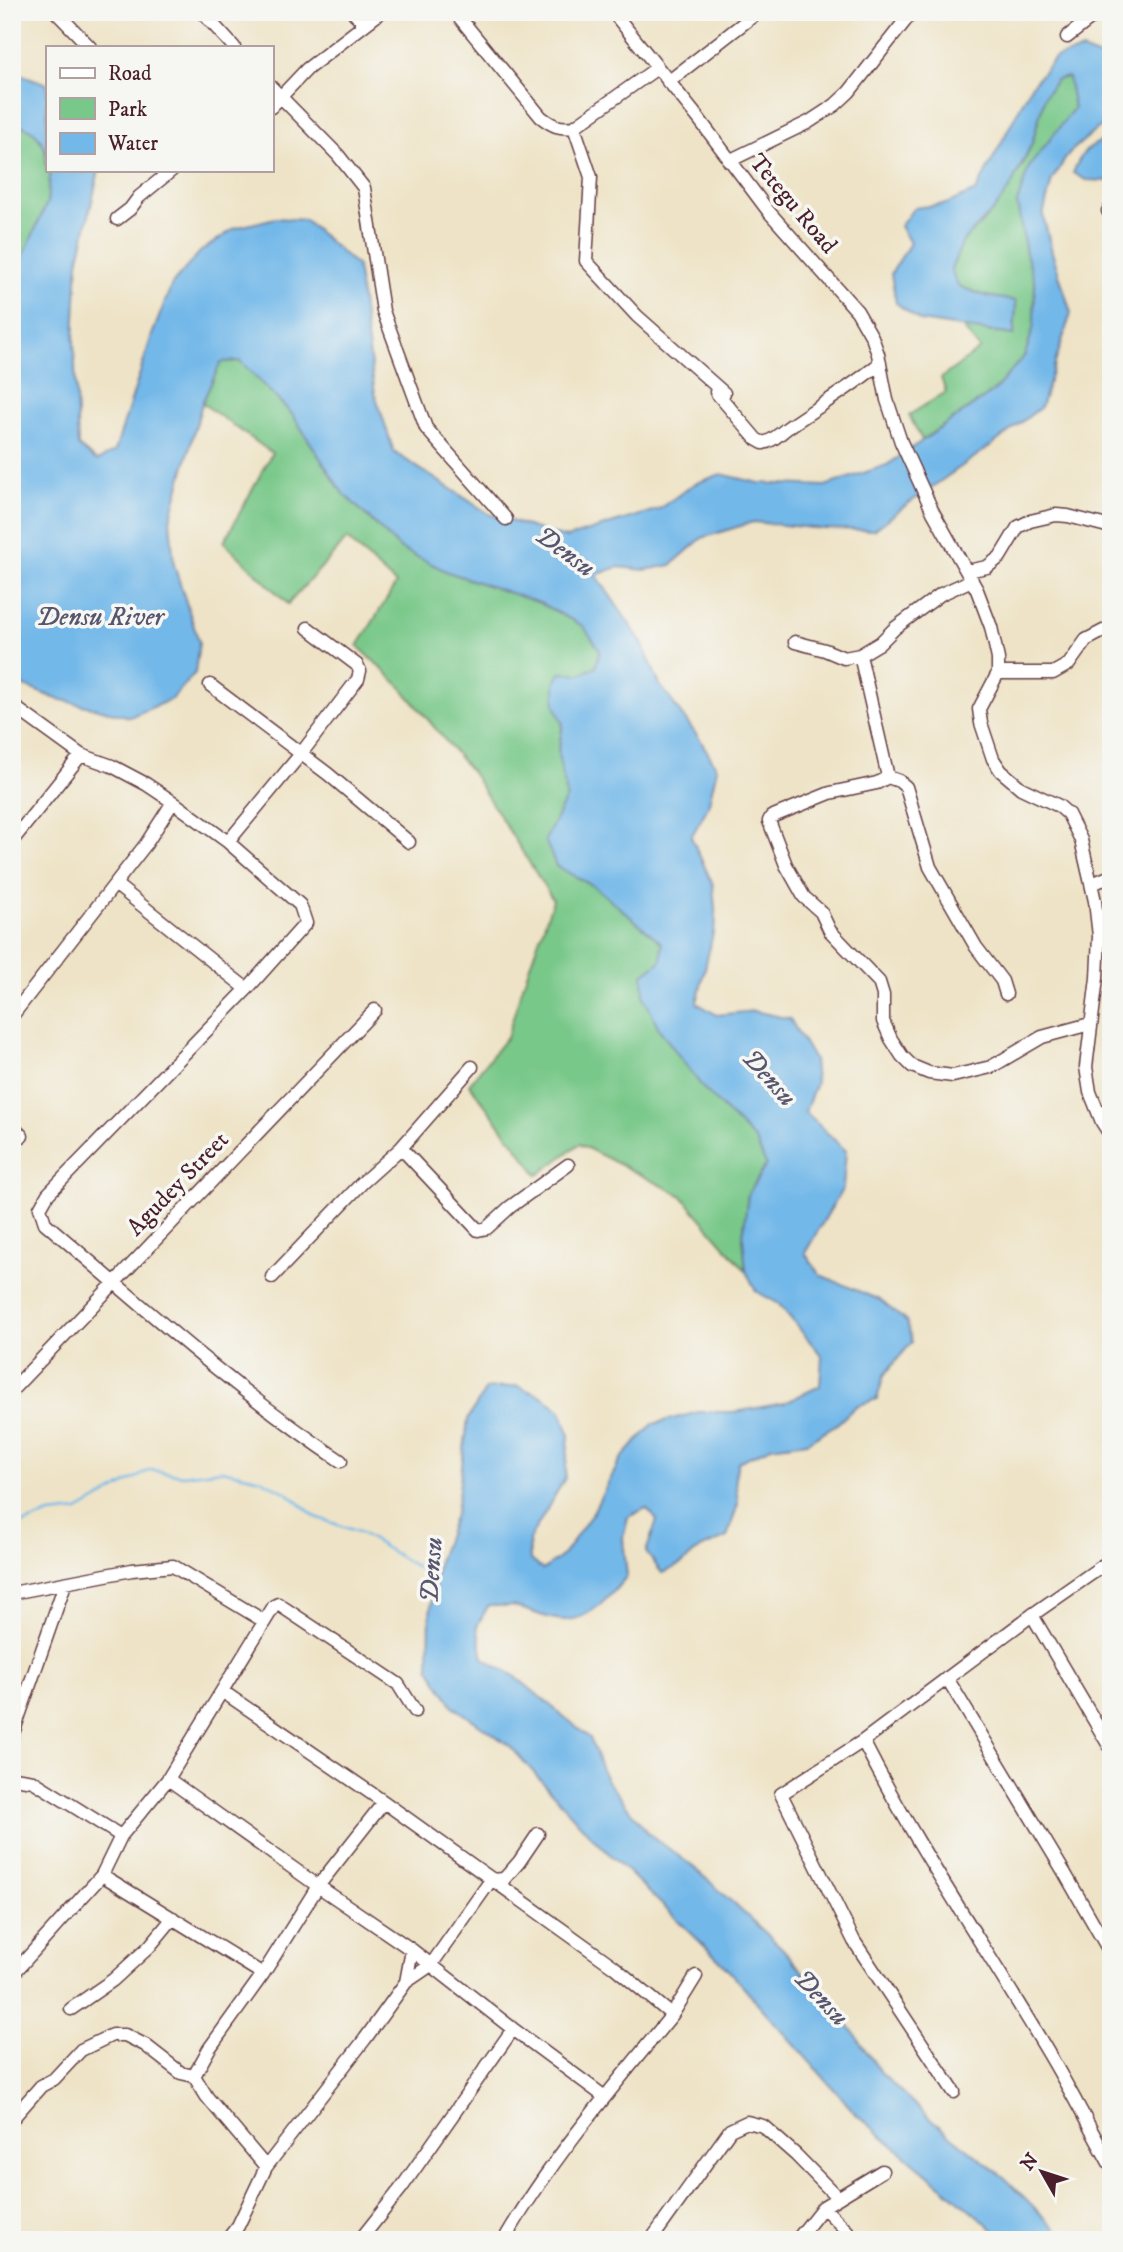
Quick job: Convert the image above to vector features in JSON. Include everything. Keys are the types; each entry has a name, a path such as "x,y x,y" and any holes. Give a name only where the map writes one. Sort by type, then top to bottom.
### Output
{"street":[{"path":"56,12 89,46"},
{"path":"202,12 233,46"},
{"path":"353,12 365,24"},
{"path":"381,12 274,97 338,155 364,188 383,311 426,428 506,519"},
{"path":"455,12 541,117 553,126 563,129 574,127 657,68"},
{"name":"Tetegu Road","path":"613,12 769,212 857,311 872,338 887,400 901,442 933,512 970,575 986,610 998,659 998,673"},
{"path":"668,82 758,12"},
{"path":"729,161 809,122 835,106 912,12"},
{"path":"1067,37 1099,12"},
{"path":"574,127 592,177 586,261 637,316 720,392 756,439 763,443 770,442 880,363"},
{"path":"117,219 170,172"},
{"path":"795,642 844,658 860,655 880,643 895,628 940,594 1000,557 1018,527 1030,521 1056,515 1111,527"},
{"path":"1111,627 1086,640 1069,664 1053,673 998,673 979,709 993,759 1001,771 1021,788 1059,806 1068,814 1081,840 1099,936 1086,1067 1090,1091 1102,1122 1111,1136"},
{"path":"228,842 358,679 360,671 357,665 309,628"},
{"path":"860,655 888,777"},
{"path":"210,685 328,774 409,842"},
{"path":"12,705 81,755 112,765 173,802 228,842 300,905 306,923 247,989 48,1194 40,1208 45,1223 113,1282 242,1390 341,1461"},
{"path":"12,841 81,755"},
{"path":"1006,994 1002,981 976,947 930,867 906,787 899,781 888,777 877,783 830,793 771,817 769,821 786,865 804,897 821,912 830,931 879,982 883,995 883,1021 891,1039 912,1066 929,1073 953,1076 991,1067 1042,1037 1090,1024"},
{"path":"12,1016 146,844 173,802"},
{"path":"1091,884 1111,876"},
{"path":"115,884 247,989"},
{"name":"Agudey Street","path":"12,1390 375,1010"},
{"path":"272,1277 362,1183 401,1148 472,1067"},
{"path":"12,1126 22,1136"},
{"path":"401,1148 478,1230 486,1228 568,1165"},
{"path":"954,2092 854,1941 781,1794 863,1741 1032,1615 1111,1560"},
{"path":"12,1593 132,1570 173,1566 264,1621"},
{"path":"12,1736 65,1584"},
{"path":"12,1975 102,1875 121,1836 168,1779 274,1606 278,1604 398,1684 415,1711"},
{"path":"1032,1615 1111,1749"},
{"path":"947,1678 1111,1954"},
{"path":"222,1691 384,1802 613,1966 672,2015"},
{"path":"863,1741 892,1797 1047,2050 1111,2166"},
{"path":"13,1778 33,1781 121,1836"},
{"path":"168,1779 412,1950 605,2097"},
{"path":"194,2076 209,2049 263,1974 318,1886 384,1802"},
{"path":"227,2240 238,2226 266,2167 406,1982 431,1965 491,1881 505,1878 519,1863 538,1834"},
{"path":"102,1875 263,1974"},
{"path":"71,2009 113,1980 149,1947 173,1919"},
{"path":"406,1982 412,1950"},
{"path":"505,2240 528,2198 672,2015 696,1976"},
{"path":"360,2240 402,2187 513,2029"},
{"path":"12,2119 41,2086 54,2079 81,2050 112,2035 125,2035 145,2045 181,2073 194,2076 207,2097 266,2167"},
{"path":"651,2240 730,2130 747,2122 763,2126 838,2198"},
{"path":"797,2240 823,2207 882,2171"},
{"path":"823,2207 856,2240"}],"green space":[{"path":"1068,76 1074,108 1029,167 1017,203 1026,253 1035,283 1034,326 1025,355 994,391 922,440 909,415 946,392 941,378 980,349 962,327 1014,335 1016,301 985,296 958,286 951,269 963,241 993,211 1023,165 1045,96 1056,80"},
{"path":"12,122 32,128 45,148 46,172 51,172 47,203 14,277 17,394 12,419"},
{"path":"240,361 292,414 342,492 401,549 448,572 540,603 584,626 600,650 596,667 581,674 560,673 555,705 563,723 558,753 567,797 558,815 556,866 595,887 662,943 659,1029 704,1089 756,1141 766,1165 748,1194 743,1237 746,1271 681,1195 579,1144 538,1175 469,1084 507,1037 553,900 473,774 402,688 358,646 396,584 347,539 288,604 224,542 272,453 202,403 221,362"}],"water":[{"path":"1082,50 1105,59 1111,87 1111,121 1097,129 1069,153 1052,180 1043,215 1071,313 1041,407 874,530 822,529 753,522 702,538 671,565 645,570 618,567 596,575 641,641 660,685 717,768 708,807 691,837 713,885 716,920 697,1003 717,1015 754,1011 790,1019 814,1060 816,1083 805,1112 846,1151 843,1188 805,1253 820,1275 880,1300 907,1322 912,1342 884,1375 877,1399 856,1406 837,1424 807,1442 771,1447 738,1462 735,1478 738,1504 727,1537 696,1551 682,1564 662,1573 646,1552 657,1520 646,1508 628,1517 623,1538 627,1576 592,1611 574,1619 558,1620 516,1607 488,1606 477,1626 483,1658 516,1677 590,1738 605,1778 648,1833 696,1869 782,1948 845,2020 882,2074 931,2120 1005,2178 1067,2240 1003,2240 856,2114 722,1963 589,1834 510,1746 453,1706 429,1668 430,1614 438,1562 456,1512 468,1419 486,1389 517,1386 544,1397 561,1411 569,1434 565,1478 529,1540 530,1559 543,1570 564,1554 593,1512 621,1459 653,1424 699,1412 735,1412 784,1403 820,1386 822,1356 779,1304 756,1291 746,1271 743,1237 748,1194 766,1165 756,1141 704,1089 659,1029 644,997 643,975 661,961 662,943 595,887 556,866 545,840 567,797 558,753 563,724 555,705 555,683 560,673 581,674 596,667 600,650 583,626 540,603 448,572 401,549 342,492 292,414 240,361 221,362 202,403 170,520 174,565 199,642 195,673 172,699 130,717 54,698 12,681 12,419 17,394 14,277 47,203 51,172 99,172 78,263 74,339 78,446 97,461 115,451 152,335 172,284 200,252 235,228 275,218 305,220 357,266 375,394 394,452 491,515 566,538 659,509 694,484 721,474 759,483 825,486 887,465 994,391 1025,355 1034,326 1035,283 1026,253 1017,203 1029,167 1074,108 1068,77 1056,80 1045,96 1032,143 1010,188 993,211 963,241 951,269 958,286 985,296 1016,301 1014,335 920,321 896,303 891,274 910,243 900,226 914,208 946,204 976,191 1031,86 1055,58"},
{"path":"12,71 46,84 46,152 35,133 12,122"},
{"path":"1111,139 1111,179 1086,180 1073,173 1087,150 1097,143"}],"waterway":[{"name":"Densu","path":"12,1529 50,1514 78,1511 150,1470 183,1475 222,1470 261,1479 287,1493 316,1517 361,1533 438,1580"}],"water label":[{"name":"Densu River","path":"100,617"}]}
